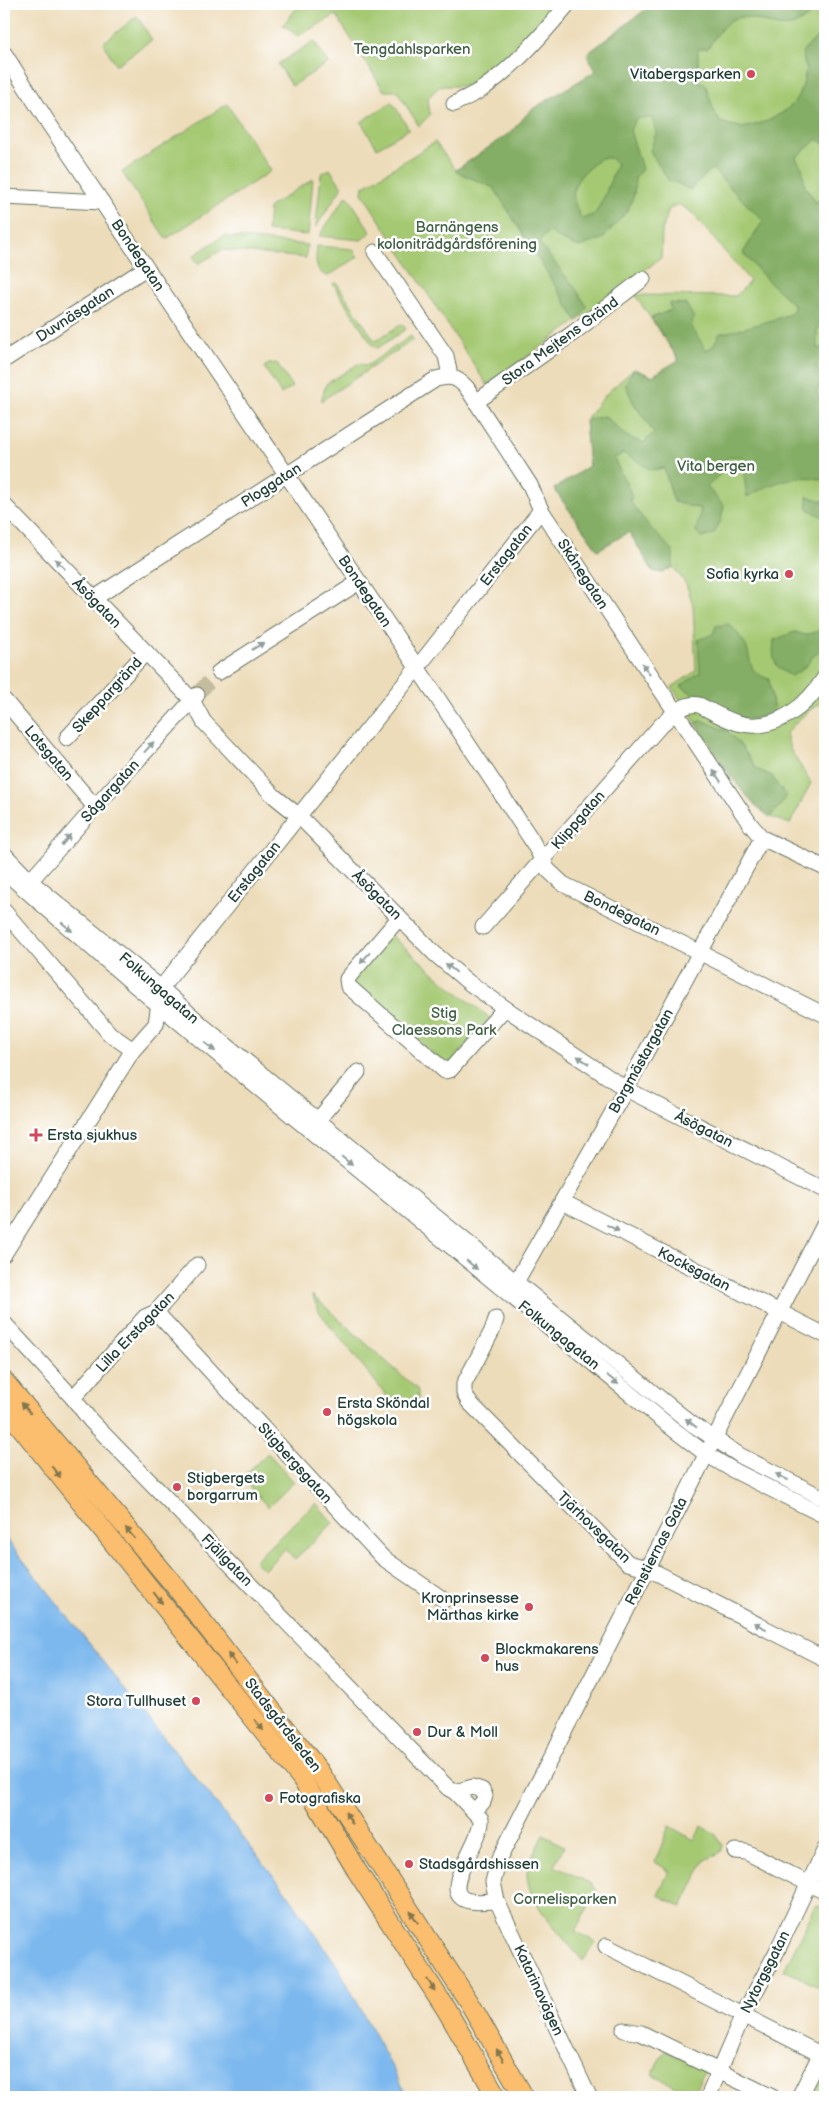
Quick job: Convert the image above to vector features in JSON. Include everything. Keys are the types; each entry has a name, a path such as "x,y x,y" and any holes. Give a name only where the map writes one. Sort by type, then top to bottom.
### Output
{"main road":[{"name":"Stadsgårdsleden","path":"4,1381 175,1586 313,1763 469,2002 524,2097"},
{"name":"Stadsgårdsleden","path":"4,1406 302,1779 357,1870 446,2009 497,2097"},
{"path":"357,1870 375,1860"}],"street":[{"path":"454,104 485,87 505,70 532,45 568,4"},
{"name":"Bondegatan","path":"4,53 146,268 532,839 543,861 554,877 564,884 825,1015"},
{"path":"4,198 102,202"},
{"path":"374,252 446,356 450,376"},
{"name":"Duvnäsgatan","path":"4,360 146,268"},
{"name":"Stora Mejtens Gränd","path":"476,402 573,333 643,278"},
{"name":"Skånegatan","path":"450,376 459,380 476,402 530,485 541,510 750,824 762,838 825,868"},
{"name":"Ploggatan","path":"94,599 436,379 450,376"},
{"name":"Åsögatan","path":"4,505 146,652 195,697 204,722 274,796 299,816 449,966 505,1008 626,1089 825,1190"},
{"name":"Erstagatan","path":"161,988 541,510"},
{"path":"219,672 359,582"},
{"name":"Skeppargränd","path":"68,738 146,652"},
{"name":"Klippgatan","path":"483,927 661,725 685,706 699,705 739,724 757,725 779,720 795,712 804,705 825,677"},
{"name":"Sågargatan","path":"27,885 195,697"},
{"name":"Lotsgatan","path":"4,700 95,807"},
{"name":"Borgmästargatan","path":"516,1282 626,1089 762,838"},
{"name":"Folkungagatan","path":"4,854 27,885 160,1004 313,1125 516,1282 714,1439 741,1456 825,1499"},
{"name":"Folkungagatan","path":"4,871 27,885 161,988 313,1125 706,1454 825,1516"},
{"path":"4,911 110,1034 134,1050"},
{"path":"400,918 347,979 348,986 445,1071 450,1070 505,1008"},
{"path":"4,1254 134,1050 156,1024 161,988"},
{"path":"313,1125 358,1072"},
{"name":"Kocksgatan","path":"563,1202 825,1335"},
{"name":"Renstiernas Gata","path":"493,1882 499,1860 825,1223"},
{"name":"Lilla Erstagatan","path":"73,1398 145,1317 156,1312 197,1265"},
{"name":"Stigbergsgatan","path":"156,1312 383,1558 444,1600"},
{"name":"Tjärhovsgatan","path":"496,1319 492,1331 464,1384 464,1393 469,1402 628,1563 647,1568 825,1659"},
{"name":"Fjällgatan","path":"4,1323 104,1434 448,1788 455,1792 473,1787 482,1790 485,1796 483,1802 474,1811 481,1819 482,1825 457,1880 458,1893 462,1899 497,1901"},
{"name":"Nytorgsgatan","path":"708,2097 743,2015 825,1849"},
{"path":"735,1851 746,1852 825,1892"},
{"name":"Katarinavägen","path":"493,1882 497,1901 589,2097"},
{"path":"606,1946 743,2015 823,2050 799,2097"},
{"path":"624,2030 641,2033 719,2073 772,2097"}],"green space":[{"name":"Tengdahlsparken","path":"300,4 561,4 522,48 475,86 440,86 428,98 430,115 419,126 397,91 384,91 336,15 298,36 283,25"},
{"name":"Vita bergen","path":"653,4 825,4 825,702 809,711 786,734 790,749 811,783 790,824 770,817 758,808 739,787 672,687 696,671 693,605 686,584 673,567 662,573 653,571 629,532 598,550 554,489 589,466 585,420 607,393 634,369 652,376 679,360 635,295 736,296 750,281 690,211 678,204 669,209 662,231 661,258 487,385 362,193 363,187 435,142 456,170 511,132 531,110 596,71 587,54"},
{"path":"653,4 811,4 811,14 796,24 786,27 744,17 737,18 724,26 708,48 698,49 698,81 705,83 714,111 720,122 743,128 768,121 794,103 803,85 806,69 802,52 821,33 825,33 825,145 817,139 796,158 802,168 805,186 816,202 825,201 825,320 817,330 817,348 825,348 825,365 815,366 824,379 816,393 825,400 825,481 805,477 785,480 747,497 741,456 729,457 724,461 723,471 707,487 724,506 721,520 714,534 702,538 696,531 701,509 674,502 664,468 651,470 623,453 614,459 631,493 631,503 649,526 673,551 673,567 662,573 653,571 629,532 598,550 554,489 589,466 585,420 605,416 626,436 643,443 654,433 633,402 625,384 634,369 652,376 679,360 651,318 671,310 669,303 686,304 694,318 691,326 706,350 713,346 720,333 745,328 787,315 791,313 795,306 767,280 743,253 763,221 712,169 690,190 680,184 669,181 650,151 656,133 652,118 637,118 630,130 642,169 635,178 634,195 628,210 602,239 579,247 562,240 548,231 539,243 576,289 587,307 577,321 494,188 455,171 511,132 531,110 596,71 587,54","holes":["601,158 610,158 617,164 604,197 595,214 582,219 574,199 576,184 585,171"]},
{"path":"137,16 152,40 116,65 103,43"},
{"path":"314,41 328,63 292,86 278,64"},
{"path":"392,102 409,129 377,148 361,122"},
{"path":"227,104 271,171 166,239 122,172"},
{"path":"330,169 342,187 316,227 321,174"},
{"path":"313,179 308,235 267,231 269,207"},
{"path":"347,195 371,232 361,240 319,236"},
{"path":"223,236 307,245 306,258 222,250 198,264 193,256"},
{"path":"317,246 353,249 358,257 328,276 320,271 316,264"},
{"path":"336,282 375,341 402,324 406,329 378,348 373,346 333,284"},
{"path":"411,336 413,340 321,401 326,384 358,364 368,365"},
{"path":"277,363 292,387 281,394 264,367"},
{"path":"807,496 825,502 825,518 808,509"},
{"path":"729,624 746,646 754,670 769,679 774,712 752,719 734,716 715,707 681,686 700,672 698,640 713,634 716,626"},
{"path":"825,629 825,650 814,655 806,666 792,676 777,666 773,652 774,640 795,632 806,635"},
{"path":"702,720 727,731 739,743 757,769 772,776 786,794 783,802 770,817 748,797 729,773 696,723"},
{"name":"Stig Claessons Park","path":"391,935 443,981 490,1018 452,1062 444,1063 354,985 353,977"},
{"path":"312,1295 418,1390 418,1402 395,1406 320,1313"},
{"path":"268,1453 294,1482 268,1507 241,1478"},
{"path":"316,1503 333,1523 295,1559 285,1549 264,1570 254,1561"},
{"path":"669,1826 694,1840 702,1826 715,1834 723,1845 721,1852 704,1861 682,1907 658,1895 669,1871 655,1862"},
{"name":"Cornelisparken","path":"543,1835 564,1846 554,1866 592,1884 597,1891 575,1931 596,1942 583,1961 548,1920 533,1897 529,1885 527,1870"},
{"path":"816,1905 825,1909 825,1985 823,1989 784,1970"},
{"path":"666,2050 705,2071 691,2096 652,2074"},
{"path":"825,2060 825,2097 807,2097"}],"water":[{"path":"4,1536 287,1893 338,1967 408,2097 4,2097"}],"tunnel":[{"path":"198,693 219,672"}],"place":[{"name":"Vitabergsparken","path":"751,74"},
{"name":"Sofia kyrka","path":"789,574"},
{"name":"Ersta sjukhus","path":"36,1135"},
{"name":"Ersta Sköndal högskola","path":"327,1412"},
{"name":"Stigbergets borgarrum","path":"177,1487"},
{"name":"Kronprinsesse Märthas kirke","path":"529,1607"},
{"name":"Blockmakarens hus","path":"485,1658"},
{"name":"Stora Tullhuset","path":"196,1701"},
{"name":"Dur & Moll","path":"417,1732"},
{"name":"Fotografiska","path":"269,1798"},
{"name":"Stadsgårdshissen","path":"409,1864"}],"park label":[{"name":"Barnängens koloniträdgårdsförening","path":"457,236"}]}
